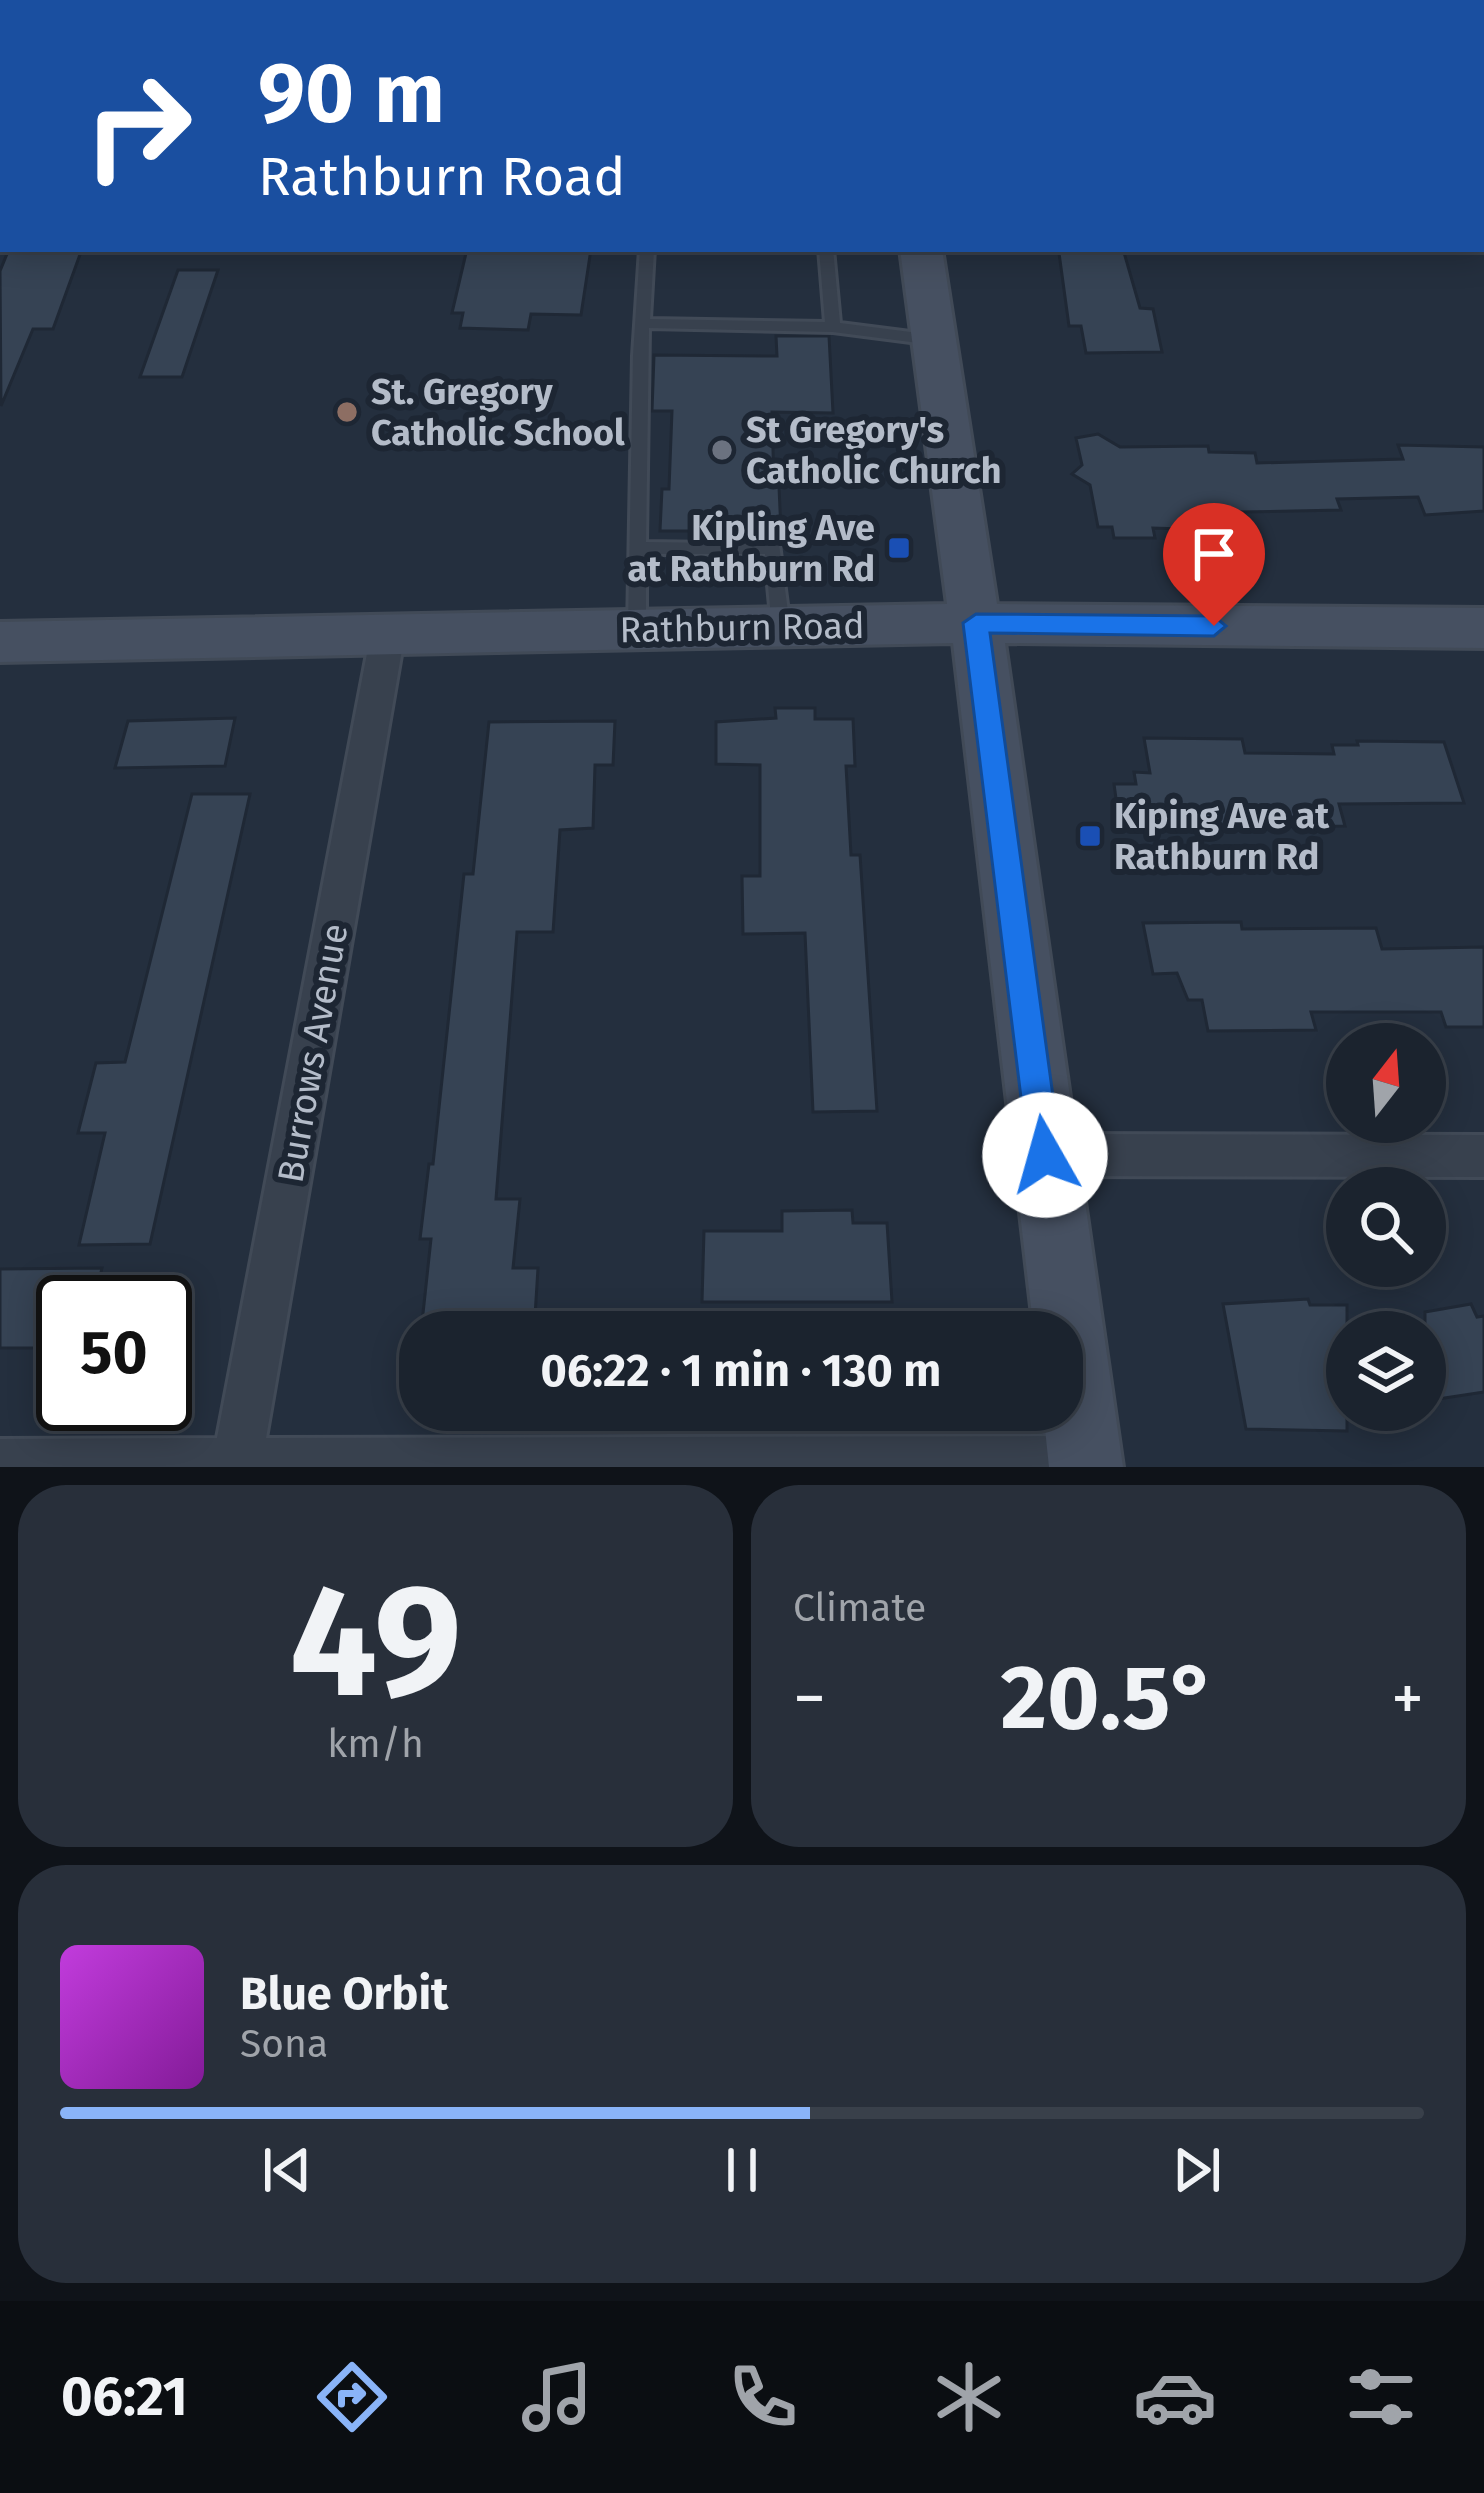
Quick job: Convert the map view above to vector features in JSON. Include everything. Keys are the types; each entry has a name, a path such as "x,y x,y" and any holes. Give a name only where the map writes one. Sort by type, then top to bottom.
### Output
{"street":[{"path":"0,1463 1086,1463 976,623 921,252"},
{"name":"Rathburn Road","path":"0,642 976,623 1484,628"},
{"name":"Burrows Avenue","path":"237,1465 387,638"},
{"path":"1045,1155 1484,1156"}],"lane":[{"path":"637,629 647,252"},
{"path":"826,252 832,327"},
{"path":"642,323 832,327 934,340"},
{"path":"638,548 773,548 781,627"}],"building":[{"path":"8,252 81,252 53,329 33,329 1,406 0,271"},
{"path":"466,252 591,252 581,315 531,314 528,330 460,328 463,313 452,313"},
{"path":"1124,252 1140,308 1153,309 1162,352 1086,353 1081,326 1069,326 1059,253"},
{"path":"178,270 218,270 182,377 140,377"},
{"name":"St Gregory's Catholic Church","path":"776,336 829,336 833,413 772,412 774,487 779,487 781,531 660,531 662,489 669,489 672,411 652,411 654,355 777,356"},
{"path":"1098,434 1120,447 1208,446 1209,452 1255,453 1257,463 1403,459 1398,445 1484,447 1484,511 1425,515 1418,497 1337,499 1341,510 1242,512 1246,531 1153,528 1155,538 1114,538 1112,527 1098,527 1090,485 1072,474 1082,465 1076,438"},
{"path":"775,708 815,708 815,719 853,719 855,766 846,766 851,855 860,855 877,1111 813,1112 805,933 743,934 742,876 760,876 760,765 716,764 716,722 776,718"},
{"path":"235,718 225,766 115,768 128,721"},
{"path":"615,721 613,765 595,765 593,828 560,830 553,932 517,932 496,1199 520,1199 513,1268 538,1268 535,1311 423,1311 431,1239 420,1239 429,1164 433,1164 464,874 473,874 489,722"},
{"path":"1144,738 1242,739 1245,753 1334,754 1332,745 1358,745 1357,741 1444,742 1464,803 1339,804 1345,826 1120,828 1114,784 1136,784 1134,772 1150,773"},
{"path":"192,794 250,794 150,1244 79,1245 105,1133 78,1133 96,1063 125,1062"},
{"path":"1241,922 1242,929 1376,928 1382,949 1484,947 1484,1027 1446,1027 1441,1012 1311,1012 1316,1030 1208,1031 1202,1000 1188,1000 1177,973 1153,974 1143,923"},
{"path":"852,1210 853,1223 887,1223 892,1302 702,1302 704,1231 782,1231 782,1211"},
{"path":"102,1268 100,1275 36,1275 36,1348 0,1348 0,1269"},
{"path":"1308,1299 1310,1305 1347,1305 1347,1311 1326,1311 1326,1431 1246,1429 1223,1304"},
{"path":"1471,1304 1477,1317 1484,1316 1484,1392 1446,1398 1446,1311 1431,1311"}],"place":[{"name":"St. Gregory Catholic School","path":"347,412"},
{"name":"St Gregory's Catholic Church","path":"722,450"},
{"name":"Kipling Ave at Rathburn Rd","path":"899,548"},
{"name":"Kiping Ave at Rathburn Rd","path":"1090,836"}],"route":[{"path":"1045,1155 976,623 1214,626"}]}
